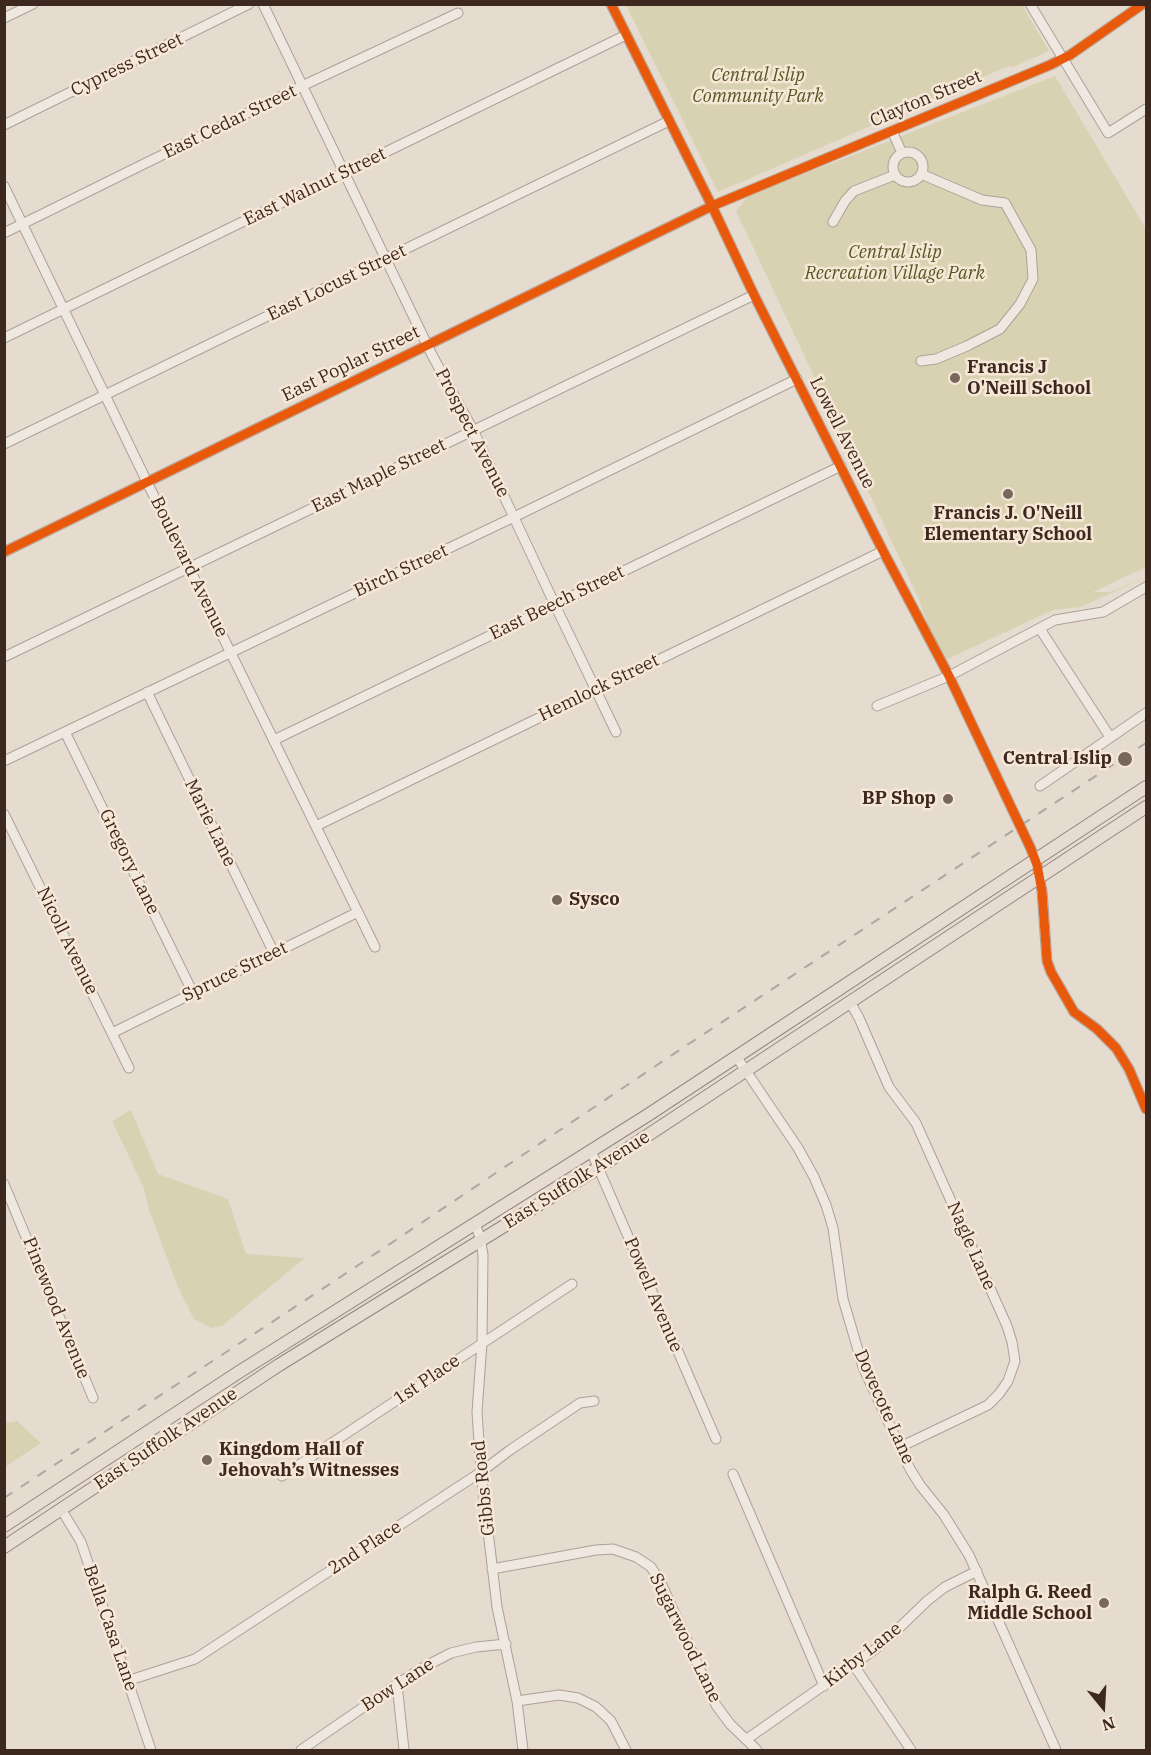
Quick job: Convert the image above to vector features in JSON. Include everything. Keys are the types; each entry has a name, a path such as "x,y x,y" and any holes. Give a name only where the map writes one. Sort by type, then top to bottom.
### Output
{"main road":[{"name":"East Suffolk Avenue","path":"4,1526 230,1378 591,1151 1146,787"},
{"name":"East Suffolk Avenue","path":"4,1547 270,1371 598,1168 1146,807"}],"street":[{"path":"4,18 33,4"},
{"name":"Cypress Street","path":"4,125 249,4"},
{"name":"Prospect Avenue","path":"263,4 428,346 473,430 616,732"},
{"name":"Lowell Avenue","path":"611,4 754,295 883,551 949,676 1035,860 1044,903 1047,961 1051,972 1074,1012 1097,1029 1116,1048 1129,1069 1146,1109"},
{"path":"1030,4 1108,133 1146,109"},
{"name":"Clayton Street","path":"712,206 1050,65 1143,4"},
{"name":"East Cedar Street","path":"4,233 302,86 458,13"},
{"name":"East Walnut Street","path":"4,339 626,35"},
{"name":"East Locust Street","path":"4,444 669,121"},
{"path":"892,131 902,153"},
{"path":"911,152 919,156 923,165 921,174 911,182 902,181 895,175 892,167 895,158 902,153 911,152"},
{"path":"921,174 982,200 1005,203 1031,250 1034,279 1020,304 1000,329 936,359 921,361"},
{"path":"833,222 845,201 854,191 895,175"},
{"name":"Boulevard Avenue","path":"4,186 375,947"},
{"name":"East Poplar Street","path":"4,552 712,206"},
{"name":"East Maple Street","path":"4,657 754,295"},
{"name":"Birch Street","path":"4,761 797,379"},
{"name":"East Beech Street","path":"274,740 841,466"},
{"name":"Hemlock Street","path":"315,826 883,551"},
{"path":"877,706 949,676 1055,620 1103,612 1146,586"},
{"path":"1040,629 1110,737"},
{"name":"Marie Lane","path":"147,692 274,953"},
{"path":"1040,786 1146,713"},
{"name":"Gregory Lane","path":"65,732 193,993"},
{"name":"Nicoll Avenue","path":"5,817 129,1068"},
{"name":"Spruce Street","path":"112,1033 358,912"},
{"name":"Nagle Lane","path":"850,1002 860,1018 889,1087 916,1123 1007,1326 1015,1361 1008,1381 988,1405 900,1447"},
{"name":"Dovecote Lane","path":"736,1056 798,1148 814,1177 826,1205 837,1252 843,1299 863,1367 915,1477 959,1536 977,1571 1056,1750"},
{"name":"Powell Avenue","path":"591,1151 716,1439"},
{"name":"Pinewood Avenue","path":"4,1184 93,1398"},
{"name":"Gibbs Road","path":"475,1224 481,1241 484,1273 477,1412 481,1472 497,1607 517,1701 523,1750"},
{"name":"1st Place","path":"282,1476 572,1284"},
{"name":"2nd Place","path":"127,1681 195,1659 481,1472 580,1403 594,1401"},
{"path":"733,1474 824,1686"},
{"name":"Bella Casa Lane","path":"61,1509 81,1542 151,1750"},
{"name":"Sugarwood Lane","path":"492,1569 613,1549 636,1557 651,1567 661,1582 716,1705 730,1724 757,1750"},
{"name":"Kirby Lane","path":"747,1739 824,1686 894,1633 945,1587 977,1571"},
{"name":"Bow Lane","path":"301,1750 397,1684 451,1653 506,1644"},
{"path":"853,1664 911,1750"},
{"path":"397,1684 404,1750"},
{"path":"517,1701 559,1695 578,1698 596,1707 611,1721 626,1750"}],"green space":[{"name":"Central Islip Community Park","path":"626,5 1022,5 1049,51 1011,68 1011,65 718,192"},
{"name":"Central Islip Recreation Village Park","path":"1055,76 1146,229 1146,567 1093,592 1110,592 1146,577 1081,607 1053,610 941,662 918,597 736,211 747,198 771,187"},
{"path":"131,1110 158,1174 228,1199 246,1254 305,1258 222,1326 211,1328 194,1319 177,1285 148,1207 144,1188 112,1121"},
{"path":"17,1421 41,1443 5,1467 5,1423"}],"railway":[{"path":"4,1498 1146,743"}],"cycle path":[{"path":"611,4 754,295 883,551 949,676 1031,849 1042,891 1047,961 1051,972 1074,1012 1097,1029 1116,1048 1129,1069 1146,1109"},
{"path":"4,552 712,206 1050,65 1070,55 1143,4"}],"place":[{"name":"Francis J O'Neill School","path":"955,378"},
{"name":"Francis J. O'Neill Elementary School","path":"1008,494"},
{"name":"Central Islip","path":"1125,759"},
{"name":"BP Shop","path":"948,799"},
{"name":"Sysco","path":"557,900"},
{"name":"Kingdom Hall of Jehovah’s Witnesses","path":"207,1460"},
{"name":"Ralph G. Reed Middle School","path":"1104,1603"}]}
